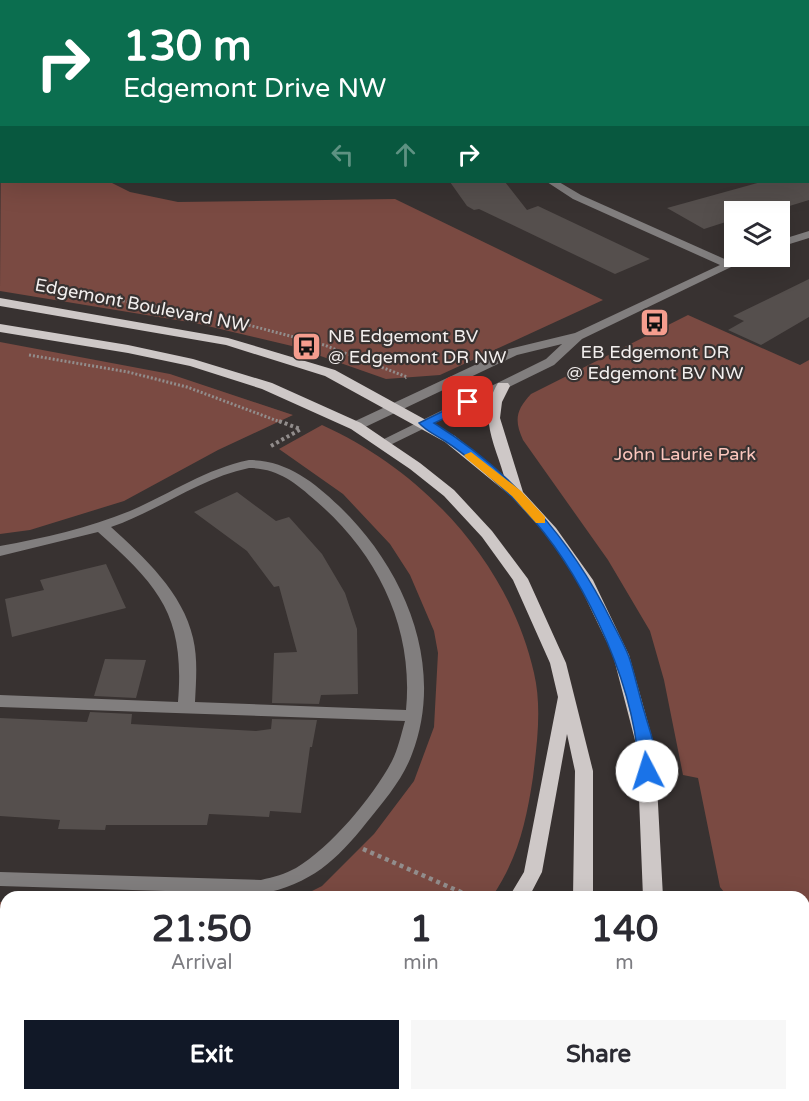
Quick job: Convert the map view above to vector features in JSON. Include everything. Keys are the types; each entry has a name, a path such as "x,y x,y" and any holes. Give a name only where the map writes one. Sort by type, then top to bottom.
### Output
{"main road":[{"name":"Edgemont Boulevard NW","path":"0,302 228,342 330,373 396,407 450,439 516,494 550,531 585,580 621,655 646,748 655,891"},
{"path":"0,328 128,349 193,363 267,386 356,426 383,443 449,493 487,534 520,579 558,663 584,771 583,891"},
{"path":"503,386 495,402 493,418 516,494"},
{"path":"522,891 533,873 565,695"}],"street":[{"path":"554,183 578,197 724,263"},
{"path":"790,241 809,234"},
{"path":"356,426 513,352 579,336 725,267"},
{"path":"383,443 550,362 579,336"},
{"path":"0,550 44,542 101,526 146,509 236,465 254,463 270,465 293,475 337,510 366,543 389,578 410,633 416,663 414,716 405,752 386,786 344,837 317,862 291,879 261,887 0,879"},
{"path":"101,526 143,563 183,629 189,656 186,708"},
{"path":"0,701 414,716"}],"path":[{"path":"23,354 128,372 187,387 300,429"},
{"path":"254,463 268,447 309,426"},
{"path":"344,837 364,850 458,891"}],"green space":[{"path":"1,183 112,183 130,192 178,202 395,199 603,300 440,375 386,379 292,346 195,323 0,291"},
{"name":"John Laurie Park","path":"688,315 800,365 809,360 809,891 723,891 720,887 698,778 683,775 664,680 650,631 608,560 523,440 518,427 518,416 522,405 531,394"},
{"path":"0,342 170,374 293,415 218,450 124,501 30,530 0,534"},
{"path":"322,425 359,444 395,468 457,525 483,558 505,594 522,633 534,673 538,699 538,725 533,777 520,840 496,891 312,891 322,886 374,834 414,781 434,727 438,653 434,631 410,575 390,544 343,494 279,449"}],"building":[{"path":"451,183 506,183 527,210 538,206 650,259 615,274 479,209 474,210 467,206"},
{"path":"757,183 809,183 809,200 790,206 790,201 724,201 724,223 704,229 667,208"},
{"path":"809,279 809,317 761,345 728,330 744,321 733,316"},
{"path":"237,492 276,521 289,517 322,554 345,593 357,629 358,694 321,695 319,704 272,703 274,653 297,652 279,586 274,587 247,551 194,512"},
{"path":"106,564 126,608 12,637 5,599 44,590 40,580"},
{"path":"105,659 146,660 136,698 94,696"},
{"path":"90,712 132,714 131,724 256,731 271,729 272,719 317,720 312,747 310,747 301,813 270,811 269,817 209,814 207,825 106,825 105,830 58,829 60,820 0,816 0,718 87,722"}],"slow traffic":[{"path":"471,455 516,494 541,520"}],"place":[{"name":"EB Edgemont DR @ Edgemont BV NW","path":"655,323"},
{"name":"NB Edgemont BV @ Edgemont DR NW","path":"307,346"}],"route":[{"path":"468,402 425,423 450,439 516,494 550,531 585,580 621,655 646,748 647,771"}]}
